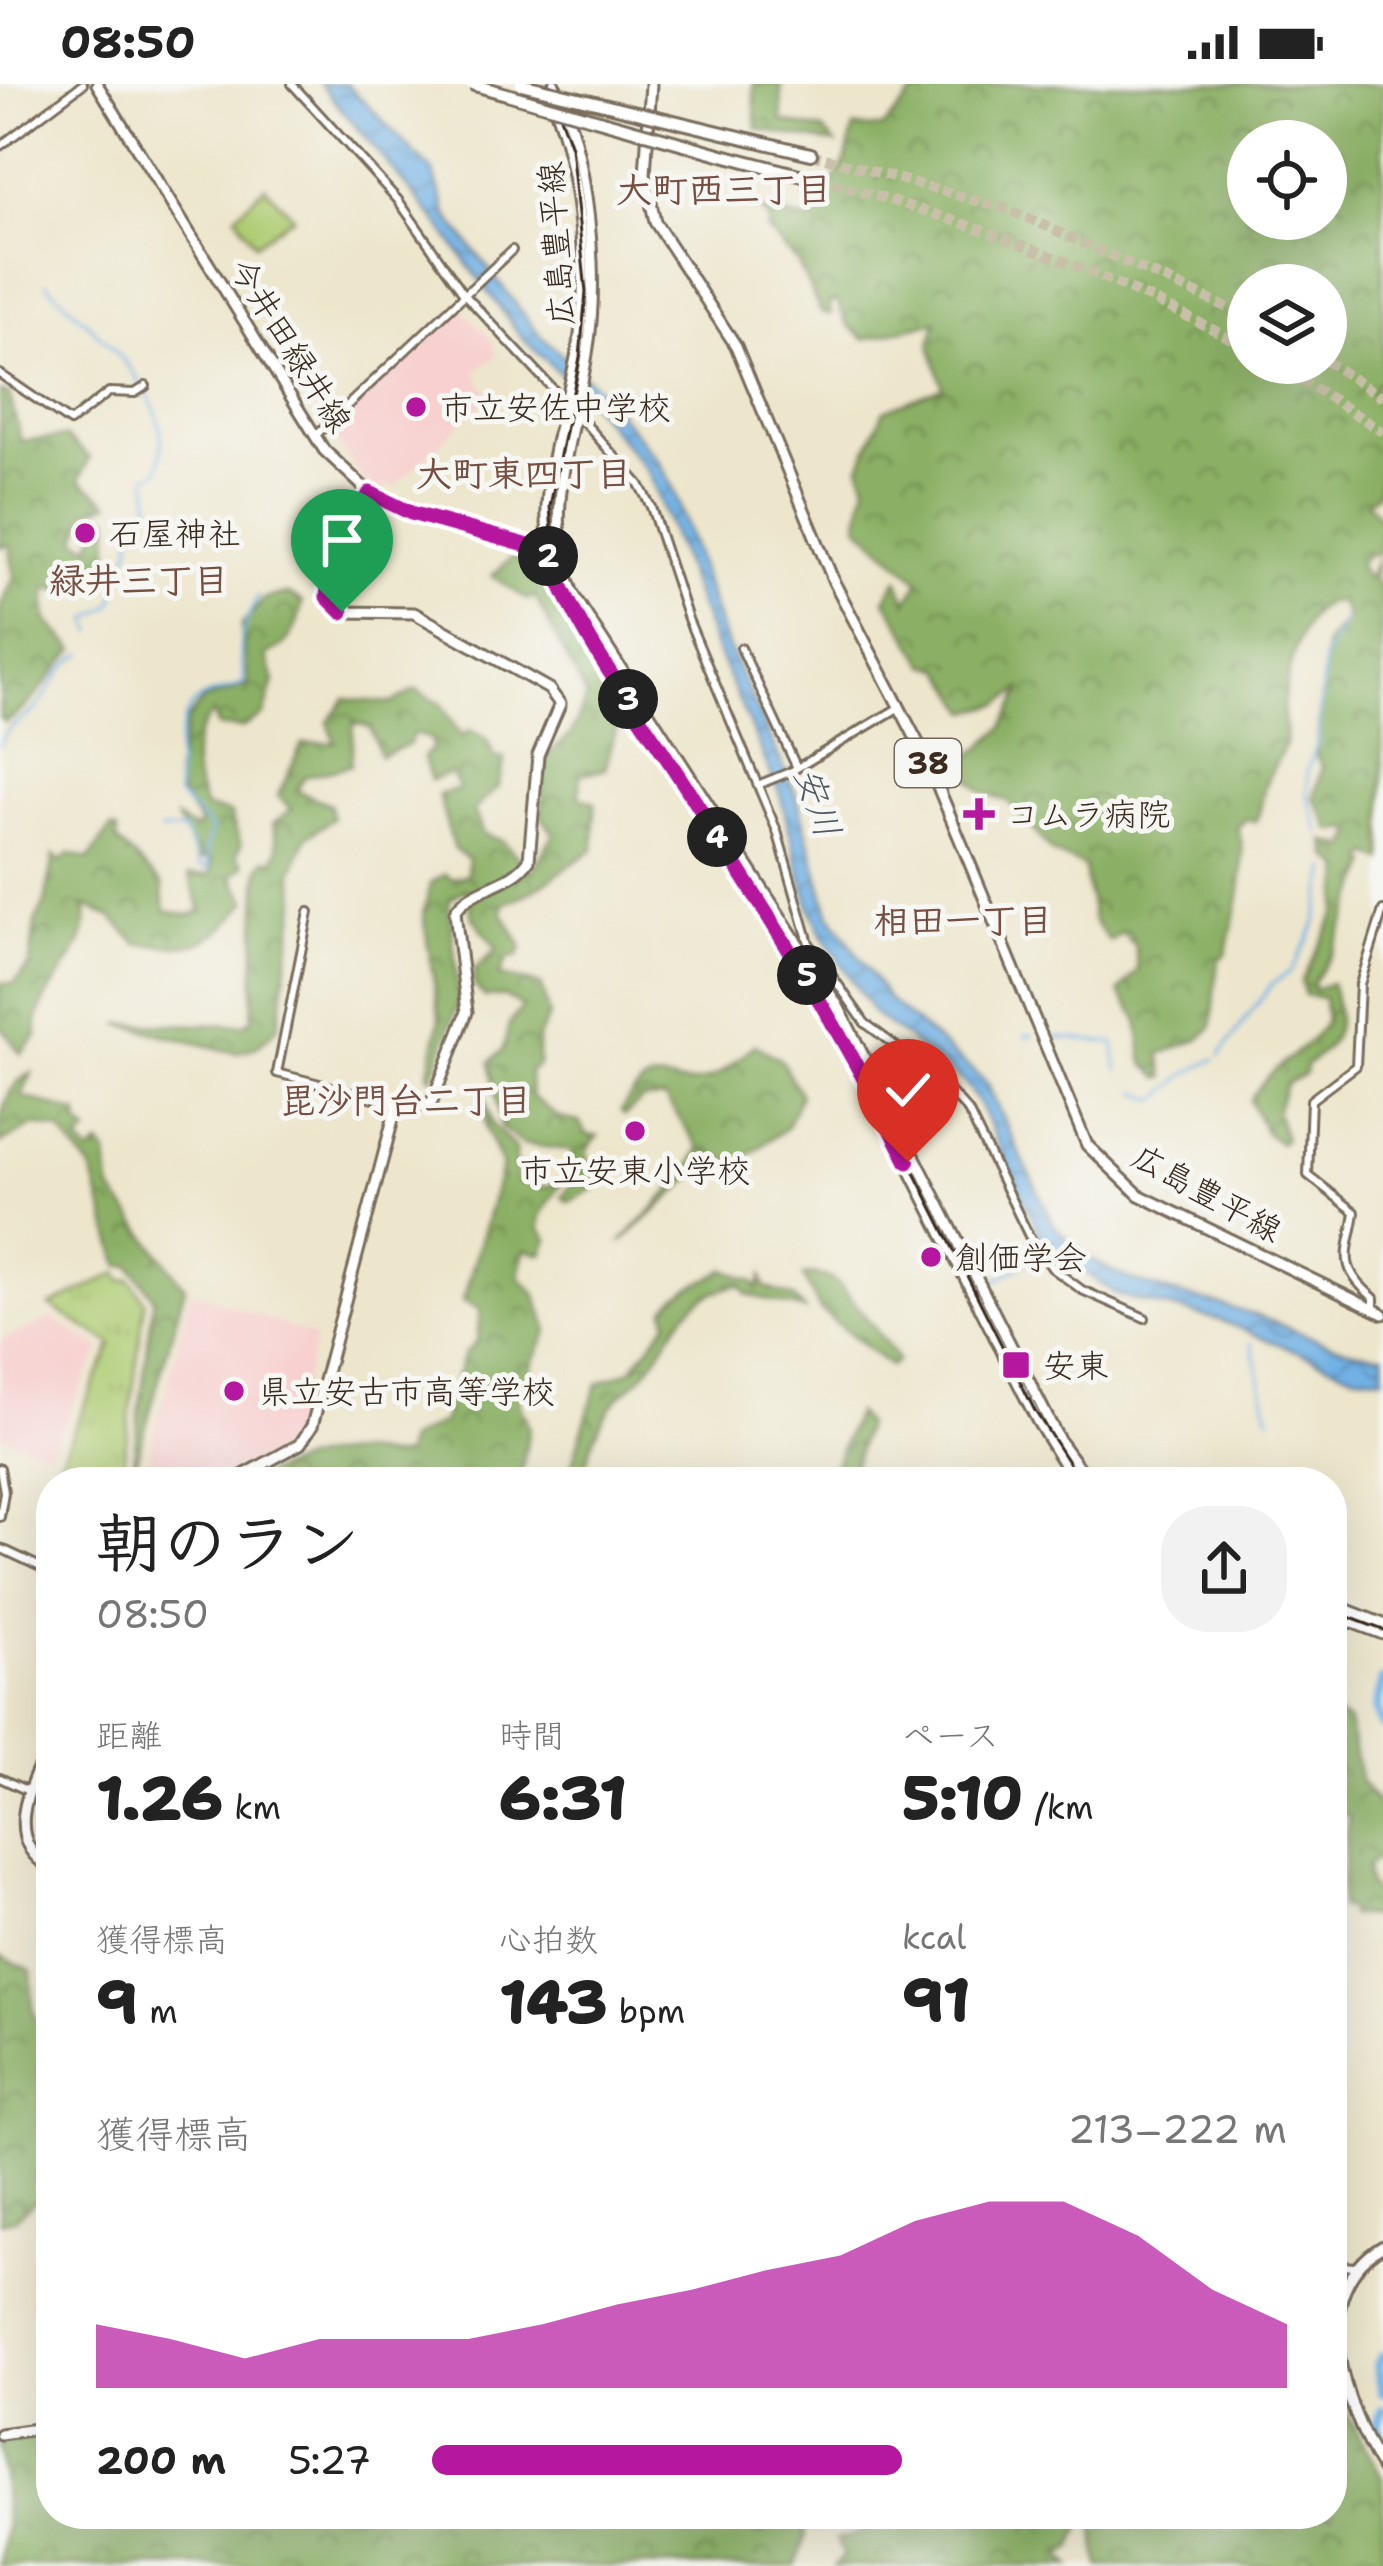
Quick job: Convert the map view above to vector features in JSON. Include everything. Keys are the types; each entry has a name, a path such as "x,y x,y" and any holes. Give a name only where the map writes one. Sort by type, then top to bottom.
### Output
{"highway":[{"path":"471,84 802,176"},
{"path":"521,84 811,154"}],"main road":[{"name":"今井田緑井線","path":"97,84 315,436 370,493"},
{"name":"広島豊平線","path":"543,84 561,124 570,167 583,290 580,367"},
{"name":"広島豊平線","path":"554,84 572,127 580,166 591,290 552,552 580,621 830,1012 1029,1405 1067,1467"},
{"name":"広島豊平線","path":"651,84 645,174 655,222 736,346 834,582 932,771 1076,1126 1100,1161 1139,1195 1379,1311"},
{"path":"258,1467 300,1444 312,1426 397,1104 425,1107 437,1095 466,1012 455,911 461,902 493,890 529,860 538,755 560,704 549,689 414,613 342,612 331,604 331,561 370,493"},
{"name":"広島豊平線","path":"552,552 574,596 847,1020 1060,1442 1078,1467"},
{"path":"1347,1610 1383,1624"},
{"path":"1347,1621 1383,1634"},
{"path":"36,1774 19,1817 22,1841 36,1859"},
{"path":"1347,2285 1355,2267 1383,2246"},
{"path":"1347,2392 1358,2429 1383,2470"},
{"path":"0,2434 36,2429"}],"street":[{"path":"0,146 83,84"},
{"path":"292,84 398,200 466,292 638,484 651,507 696,640 761,783 809,944 851,1007 938,1078 968,1111 1029,1236 1052,1268 1082,1290 1144,1318"},
{"path":"315,436 512,250"},
{"path":"0,374 70,422 109,392 135,393 146,386"},
{"path":"370,493 411,513 552,552"},
{"path":"741,648 796,769"},
{"path":"761,783 796,769 900,707"},
{"path":"1379,1311 1374,1298 1360,1286 1346,1252 1353,1208 1313,1180 1308,1169 1311,1100 1356,1066 1360,984 1383,910"},
{"path":"309,912 277,1072 397,1104"},
{"path":"0,1468 4,1492 0,1517"},
{"path":"0,1548 36,1565"},
{"path":"0,1778 28,1791"},
{"path":"1347,2266 1355,2267"}],"shaded area":[{"name":"市立安佐中学校","path":"458,304 494,342 497,356 475,371 489,396 393,488 388,484 380,492 364,480 329,430"},
{"name":"県立安古市高等学校","path":"191,1290 315,1337 290,1445 251,1467 145,1467"},
{"path":"51,1318 101,1348 49,1452 0,1435 0,1341"}],"green space":[{"path":"753,84 781,84 782,121 824,131 836,144 757,129"},
{"path":"922,84 1383,84 1383,382 1376,384 1382,442 1377,494 1367,502 1383,522 1378,555 1368,554 1358,565 1368,579 1377,559 1374,581 1381,586 1383,861 1370,854 1366,859 1369,865 1332,953 1312,984 1315,989 1331,983 1336,1030 1326,1048 1306,1065 1305,1074 1285,1084 1276,1112 1285,1138 1280,1143 1265,1132 1250,1101 1267,1078 1326,1022 1324,998 1305,995 1301,982 1337,912 1343,869 1329,857 1325,841 1347,847 1354,834 1351,829 1332,831 1314,797 1322,767 1316,755 1326,643 1347,618 1341,603 1316,611 1298,640 1283,706 1285,744 1267,780 1255,822 1248,818 1237,827 1240,889 1226,954 1218,960 1212,1027 1200,1039 1160,1054 1165,1077 1160,1077 1144,1064 1138,1019 1119,992 1138,970 1135,945 1122,933 1109,941 1093,920 1084,866 1053,853 1008,801 983,792 958,767 1003,728 1023,688 1000,704 969,712 943,669 926,665 885,599 898,579 907,602 919,581 858,525 866,485 860,466 884,410 943,387 930,345 937,321 864,339 847,324 837,301 829,302 831,314 821,312 797,262 767,230 771,222 762,210 810,221 845,162 854,128 883,128"},
{"path":"265,186 293,217 255,244 236,215"},
{"path":"0,391 9,394 21,441 66,437 90,458 79,480 110,503 86,512 77,539 90,546 105,515 110,518 109,565 70,593 46,587 46,619 75,650 24,708 5,722 0,718 0,606 14,579 10,545 0,547"},
{"path":"518,552 543,567 551,592 623,705 605,769 581,774 579,796 595,803 594,849 531,892 504,903 502,912 522,947 518,956 507,959 499,976 541,985 549,1016 538,1037 538,1065 529,1071 532,1097 560,1118 579,1122 587,1135 598,1136 586,1150 595,1188 569,1202 562,1197 580,1174 570,1150 522,1144 501,1127 490,1062 503,1050 509,1024 523,1007 504,996 485,997 474,985 474,970 497,949 472,916 466,889 449,900 459,1000 433,1077 428,1075 440,1020 423,914 431,883 445,874 452,879 467,875 468,859 454,849 438,795 459,789 451,773 431,780 423,757 433,747 430,738 413,734 409,744 380,756 370,727 354,722 351,765 304,777 297,791 330,804 333,819 307,836 292,872 297,896 278,1027 257,1047 236,1053 119,1024 244,1025 252,1019 259,868 266,859 273,862 278,848 273,824 291,809 278,796 302,744 335,742 328,722 345,699 392,703 416,690 441,704 462,738 469,730 486,738 495,758 505,759 498,787 474,810 483,834 503,841 531,872 554,834 541,816 545,757 571,735 587,697 534,595 528,600 492,576"},
{"path":"288,594 302,602 287,641 266,655 274,681 264,715 241,728 217,727 213,713 195,745 194,769 206,808 230,813 241,845 236,855 244,865 232,876 247,901 211,937 175,946 138,944 111,917 85,906 81,940 44,1003 37,1036 21,1054 0,1025 0,983 14,984 30,964 35,922 45,903 54,855 59,862 70,854 89,859 111,828 117,830 117,841 162,884 165,911 189,915 201,911 189,876 211,875 211,858 199,860 177,819 195,830 200,824 180,795 176,774 186,722 203,700 249,685 241,626 265,598"},
{"path":"755,1045 781,1060 800,1094 787,1127 738,1163 705,1151 698,1173 620,1243 686,1175 700,1148 665,1098 643,1099 625,1115 621,1111 643,1084 709,1079"},
{"path":"32,1073 22,1096 79,1114 78,1124 88,1133 79,1142 89,1154 100,1145 107,1155 110,1188 185,1287 134,1467 154,1298 130,1265 120,1266 92,1171 60,1130 35,1125 0,1144 3,1113 23,1078"},
{"path":"481,1085 492,1124 515,1148 516,1181 546,1187 564,1180 541,1214 539,1228 548,1239 542,1254 524,1250 519,1277 535,1293 548,1330 521,1388 519,1403 529,1427 523,1467 284,1467 330,1455 404,1455 408,1440 443,1422 464,1354 477,1342 480,1310 463,1301 502,1166 486,1129"},
{"path":"725,1269 753,1281 758,1289 762,1276 765,1287 793,1297 804,1310 747,1294 741,1285 694,1304 645,1373 609,1409 585,1467 571,1467 597,1384 631,1370 668,1322 665,1309 687,1290"},
{"path":"118,1273 122,1281 130,1279 145,1302 123,1467 68,1467 59,1462 112,1344 50,1306"},
{"path":"815,1274 839,1286 897,1361 890,1366 820,1310 803,1276"},
{"path":"856,1413 865,1425 853,1467 834,1467"},
{"path":"1347,1720 1361,1782 1383,1810 1383,1854 1368,1865 1367,1876 1371,1889 1383,1899 1383,1918 1349,1915"},
{"path":"0,1956 31,1970 36,2019 36,2201 14,2219 0,2222"},
{"path":"1347,2413 1383,2479 1383,2566 1099,2566 1095,2529 1347,2529"},
{"path":"36,2434 36,2529 749,2529 762,2534 762,2529 804,2529 806,2534 796,2566 0,2566 6,2523 0,2444"},
{"path":"872,2529 1080,2529 1072,2550 1061,2556 1070,2566 834,2566 844,2555 837,2539"}],"water":[{"path":"320,84 347,84 434,173 447,215 540,335 602,392 660,463 675,492 723,636 796,794 829,913 889,1000 985,1081 1053,1223 1095,1262 1144,1284 1251,1314 1332,1344 1383,1354 1383,1377 1351,1373 1219,1320 1117,1295 1044,1243 979,1103 961,1079 874,1014 823,936 810,908 780,794 715,647 649,473 586,398 522,338 437,222"}],"waterway":[{"path":"46,283 129,367 157,416 162,443 158,471 147,476 151,507 132,516 131,545 112,605 89,619 93,632"},
{"path":"160,831 184,830 199,866 209,869 206,849 212,829 178,796 181,729 193,706 245,683 241,639 258,597"},
{"path":"1320,833 1308,796 1307,772 1318,742 1324,657 1345,619"},
{"path":"0,746 6,733 34,710 63,670 83,654"},
{"path":"1220,1055 1271,985 1291,971 1315,926 1328,869"},
{"path":"1025,1036 1032,1035"},
{"path":"1046,1036 1114,1043 1118,1070"},
{"path":"1138,1092 1157,1100 1185,1075 1215,1059"},
{"path":"991,1284 1038,1255"},
{"path":"1252,1343 1269,1418"},
{"path":"1383,1680 1376,1709 1383,1726"},
{"path":"1383,2356 1378,2365 1383,2393"},
{"path":"1383,2410 1377,2424 1383,2444"}],"tunnel":[{"path":"811,154 1010,210 1227,308"},
{"path":"803,176 1031,248 1227,337"},
{"path":"1347,375 1383,398"},
{"path":"1309,384 1383,432"}],"tram line":[{"path":"548,84 571,147 586,292 580,357 550,506 555,576 615,676 827,998 1035,1411 1071,1467"},
{"path":"1347,1617 1383,1630"}],"place":[{"name":"市立安佐中学校","path":"416,407"},
{"name":"石屋神社","path":"85,533"},
{"name":"コムラ病院","path":"979,814"},
{"name":"市立安東小学校","path":"635,1131"},
{"name":"創価学会","path":"931,1257"},
{"name":"安東","path":"1016,1365"},
{"name":"県立安古市高等学校","path":"234,1391"}],"district":[{"name":"大町西三丁目","path":"724,189"},
{"name":"大町東四丁目","path":"524,473"},
{"name":"緑井三丁目","path":"139,580"},
{"name":"相田一丁目","path":"963,920"},
{"name":"毘沙門台二丁目","path":"406,1100"}],"route":[{"path":"342,612 327,597 329,569 370,493 411,513 547,551 568,601 830,1012 908,1162"}],"water label":[{"name":"安川","path":"818,802"}]}
